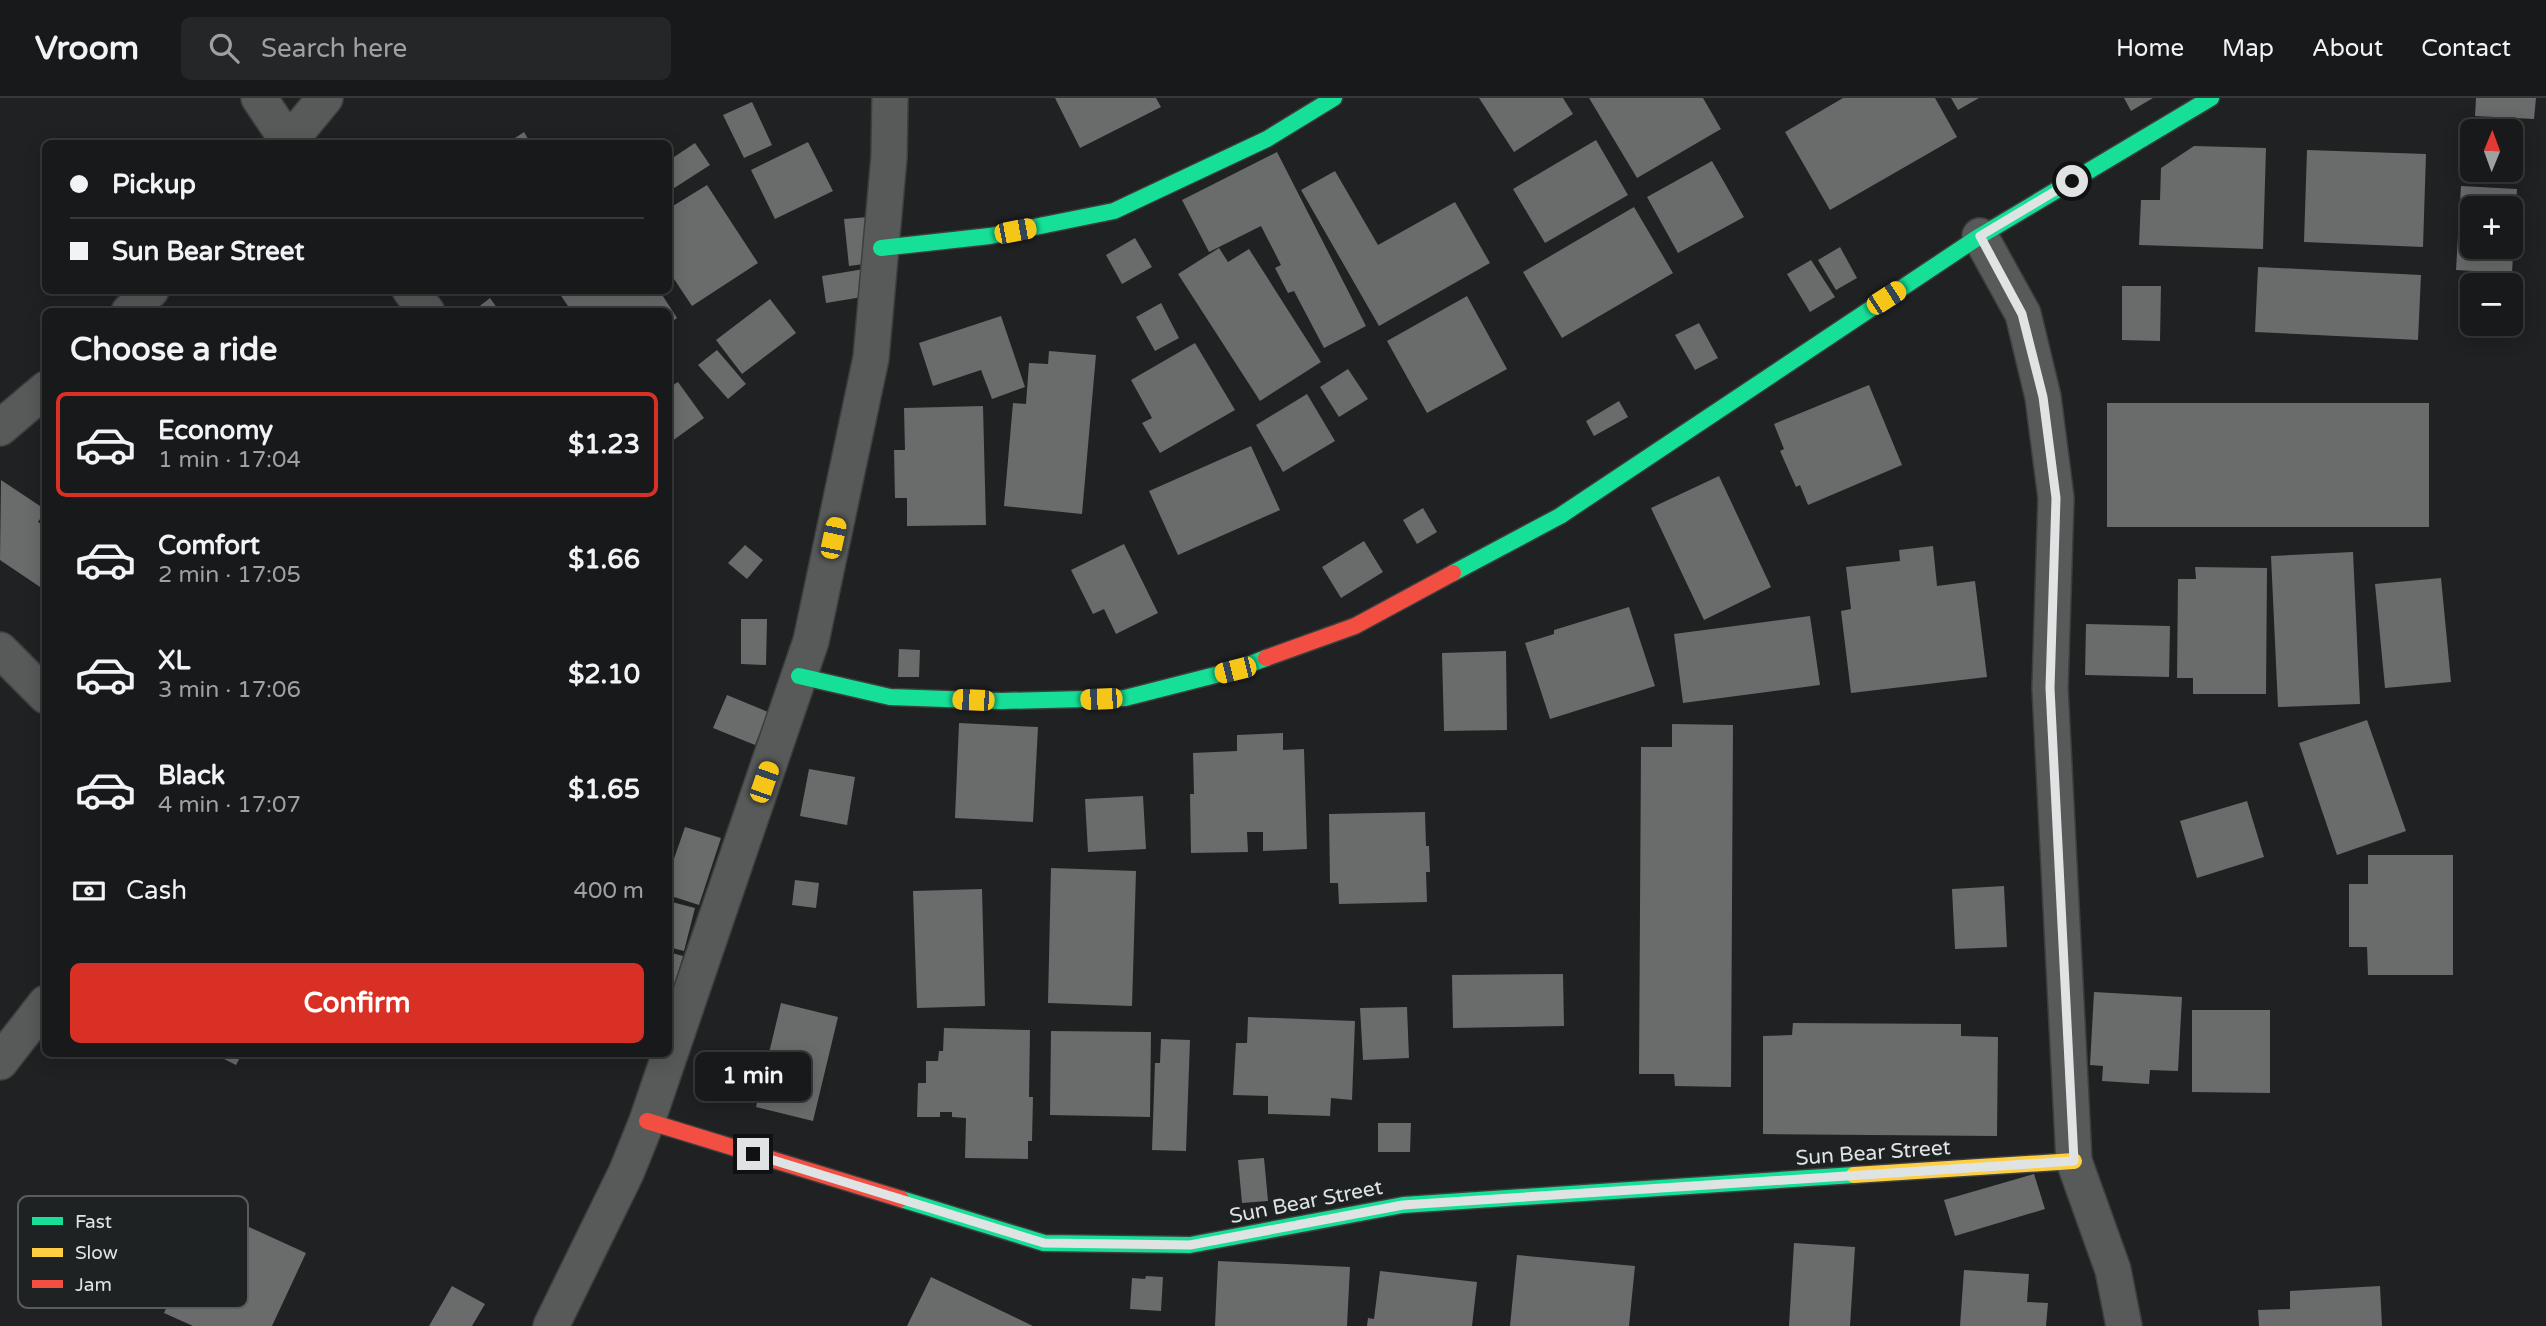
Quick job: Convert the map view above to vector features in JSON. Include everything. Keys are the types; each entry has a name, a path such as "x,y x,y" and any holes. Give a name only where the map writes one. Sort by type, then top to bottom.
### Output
{"street":[{"path":"259,98 287,140"},
{"path":"291,140 325,98"},
{"path":"672,1048 811,641 871,358 889,157 890,98"},
{"path":"881,248 990,236 1114,211 1268,139 1334,98"},
{"path":"799,676 890,697 1001,701 1125,698 1235,670 1343,630 1560,516 1980,236 2211,98"},
{"path":"1980,236 2022,314 2043,397 2056,498 2050,688 2074,1161 2113,1270 2124,1326"},
{"path":"133,308 147,294"},
{"path":"413,294 425,308"},
{"path":"0,428 42,392"},
{"path":"0,650 42,692"},
{"path":"0,1062 42,1008"},
{"path":"551,1326 626,1173 669,1057"},
{"name":"Sun Bear Street","path":"647,1121 1044,1243 1190,1245 1403,1205 2074,1161"}],"building":[{"path":"1055,98 1156,98 1161,107 1080,148"},
{"path":"1479,98 1563,98 1573,114 1514,152"},
{"path":"1589,98 1703,98 1721,129 1637,178"},
{"path":"1843,98 1935,98 1957,137 1830,210 1785,132"},
{"path":"1951,98 1979,98 1958,110"},
{"path":"2124,98 2153,98 2131,111"},
{"path":"2476,98 2536,98 2534,119 2475,116"},
{"path":"752,102 772,145 744,158 723,115"},
{"path":"524,132 529,140 512,140"},
{"path":"1596,140 1628,195 1545,243 1513,189"},
{"path":"808,142 833,191 775,219 751,170"},
{"path":"695,143 710,165 672,189 672,158"},
{"path":"2194,146 2266,148 2263,249 2139,245 2141,200 2160,200 2161,168"},
{"path":"2307,150 2426,154 2423,247 2304,242"},
{"path":"1277,152 1366,326 1324,348 1294,291 1288,293 1275,268 1281,265 1261,226 1209,252 1182,200"},
{"path":"1712,161 1744,217 1678,253 1647,197"},
{"path":"1335,171 1378,245 1455,202 1490,263 1379,326 1301,190"},
{"path":"707,185 758,263 692,306 672,276 672,207"},
{"path":"2461,186 2517,189 2517,196 2460,196"},
{"path":"2460,203 2460,259 2513,259 2512,273 2456,270"},
{"path":"1634,207 1673,273 1562,338 1523,272"},
{"path":"868,217 872,263 849,266 844,219"},
{"path":"1135,238 1152,267 1122,284 1106,255"},
{"path":"1840,247 1857,278 1836,290 1818,260"},
{"path":"1219,248 1228,262 1249,249 1321,362 1260,401 1178,274"},
{"path":"1811,260 1835,297 1810,312 1787,274"},
{"path":"2258,267 2421,275 2418,340 2255,332"},
{"path":"870,268 874,295 826,303 822,276"},
{"path":"2122,286 2161,286 2160,341 2122,340"},
{"path":"560,294 662,294 671,308 565,308 568,306"},
{"path":"1467,296 1507,369 1427,413 1387,341"},
{"path":"490,298 497,308 477,308"},
{"path":"770,299 796,333 742,374 716,340"},
{"path":"1161,303 1179,338 1155,351 1136,317"},
{"path":"1001,316 1025,387 992,399 981,370 933,386 919,343"},
{"path":"1699,323 1718,358 1695,370 1675,335"},
{"path":"1195,343 1235,410 1160,453 1142,423 1152,418 1131,380"},
{"path":"717,350 746,384 728,399 698,365"},
{"path":"1049,351 1096,355 1082,514 1004,506 1013,403 1026,404 1029,363 1048,364"},
{"path":"1348,369 1368,399 1339,417 1320,387"},
{"path":"678,382 704,418 672,441 672,386"},
{"path":"1869,385 1902,465 1808,505 1800,485 1796,487 1780,451 1784,449 1774,424"},
{"path":"1307,394 1335,441 1283,472 1256,425"},
{"path":"1619,401 1628,417 1594,436 1586,421"},
{"path":"2107,403 2429,403 2429,527 2107,527"},
{"path":"983,406 986,525 907,526 907,498 895,498 894,450 905,450 904,408"},
{"path":"1251,446 1280,510 1178,555 1149,491"},
{"path":"1719,476 1771,587 1704,620 1651,508"},
{"path":"1,480 42,507 42,516 38,522 42,524 42,588 0,560"},
{"path":"1423,508 1437,532 1417,544 1403,520"},
{"path":"1364,541 1383,572 1341,598 1322,567"},
{"path":"1124,544 1158,613 1116,634 1104,609 1093,614 1071,570"},
{"path":"745,545 763,560 747,579 728,563"},
{"path":"1933,546 1937,586 1975,581 1987,677 1851,693 1841,611 1851,609 1846,567 1900,561 1899,550"},
{"path":"2353,552 2360,704 2278,707 2271,556"},
{"path":"2195,567 2267,568 2266,694 2193,694 2193,678 2177,678 2178,579 2196,579"},
{"path":"2441,578 2451,682 2385,688 2375,584"},
{"path":"1629,607 1655,686 1550,719 1525,643 1554,634 1554,630"},
{"path":"1810,616 1820,685 1683,703 1674,634"},
{"path":"741,619 767,619 766,665 741,664"},
{"path":"2086,624 2170,626 2169,677 2085,675"},
{"path":"899,649 920,650 919,677 898,677"},
{"path":"1506,651 1507,730 1444,731 1442,653"},
{"path":"727,695 768,712 755,745 713,728"},
{"path":"2367,720 2406,831 2337,855 2299,743"},
{"path":"959,723 1038,727 1033,822 955,818"},
{"path":"1672,724 1733,725 1731,1087 1675,1086 1674,1074 1639,1074 1641,747 1672,747"},
{"path":"1283,733 1283,750 1304,749 1307,849 1263,851 1263,832 1247,832 1248,852 1191,853 1190,794 1194,794 1193,753 1237,751 1237,735"},
{"path":"809,769 855,777 847,825 800,816"},
{"path":"1143,796 1146,849 1088,852 1085,799"},
{"path":"2247,801 2264,857 2197,878 2180,821"},
{"path":"1425,812 1430,872 1426,872 1427,902 1339,904 1338,883 1330,883 1329,814"},
{"path":"685,827 721,838 699,905 672,896 672,864"},
{"path":"2368,855 2453,855 2453,975 2368,975 2367,947 2349,947 2349,884 2368,884"},
{"path":"1051,868 1136,871 1132,1006 1048,1003"},
{"path":"795,880 819,883 816,908 792,905"},
{"path":"2004,886 2007,947 1955,949 1952,889"},
{"path":"982,889 985,1006 917,1008 913,891"},
{"path":"672,902 695,908 684,951 672,948"},
{"path":"672,953 683,956 672,987"},
{"path":"1563,974 1564,1026 1453,1028 1452,975"},
{"path":"2094,992 2182,997 2178,1071 2150,1070 2149,1084 2102,1081 2103,1066 2090,1065"},
{"path":"781,1003 838,1017 813,1121 756,1107"},
{"path":"1407,1007 1409,1058 1363,1060 1360,1008"},
{"path":"2192,1010 2270,1010 2270,1093 2192,1092"},
{"path":"1248,1017 1355,1021 1352,1100 1331,1098 1330,1116 1268,1114 1268,1096 1233,1095 1236,1043 1247,1043"},
{"path":"1793,1023 1961,1024 1961,1036 1998,1037 1997,1136 1763,1134 1763,1036 1792,1035"},
{"path":"944,1028 1030,1030 1029,1097 1033,1097 1032,1141 1028,1141 1028,1159 965,1158 966,1118 952,1117 952,1112 940,1112 940,1117 917,1117 918,1083 926,1083 926,1061 938,1061 939,1051 943,1051"},
{"path":"1051,1031 1151,1032 1150,1117 1050,1115"},
{"path":"1161,1039 1190,1040 1186,1151 1152,1150 1155,1063 1160,1063"},
{"path":"220,1057 240,1057 236,1065"},
{"path":"1378,1123 1411,1123 1410,1152 1378,1152"},
{"path":"1264,1158 1268,1201 1242,1203 1238,1160"},
{"path":"2034,1174 2045,1209 1955,1236 1944,1200"},
{"path":"248,1226 306,1253 272,1326 193,1326 164,1313 166,1308 248,1308"},
{"path":"1794,1243 1855,1247 1850,1326 1789,1326"},
{"path":"1517,1255 1635,1266 1629,1326 1510,1326"},
{"path":"1218,1261 1350,1267 1347,1326 1215,1326"},
{"path":"1964,1270 2029,1274 2027,1302 2048,1303 2046,1326 1960,1326"},
{"path":"1380,1271 1477,1282 1472,1326 1367,1326 1368,1318 1374,1319"},
{"path":"1146,1276 1163,1277 1161,1311 1130,1309 1132,1278 1145,1279"},
{"path":"931,1277 1033,1326 907,1326"},
{"path":"452,1286 485,1304 472,1326 429,1326"},
{"path":"2380,1286 2382,1326 2259,1326 2258,1310 2290,1309 2290,1291"}],"traffic: fast":[{"path":"881,248 990,236 1114,211 1267,139 1334,98"},
{"path":"1453,573 1560,516 1980,236 2211,98"},
{"path":"799,676 890,697 1001,701 1125,698 1235,670 1266,658"},
{"path":"901,1199 1044,1243 1190,1245 1403,1205 1854,1175"}],"traffic: slow":[{"path":"1854,1175 2074,1161"}],"traffic: jam":[{"path":"1266,658 1355,626 1453,573"},
{"path":"647,1121 901,1199"}],"route":[{"path":"753,1154 1044,1243 1190,1245 1403,1205 2074,1161 2050,688 2056,498 2043,397 2022,314 1980,236 2072,181"}]}
